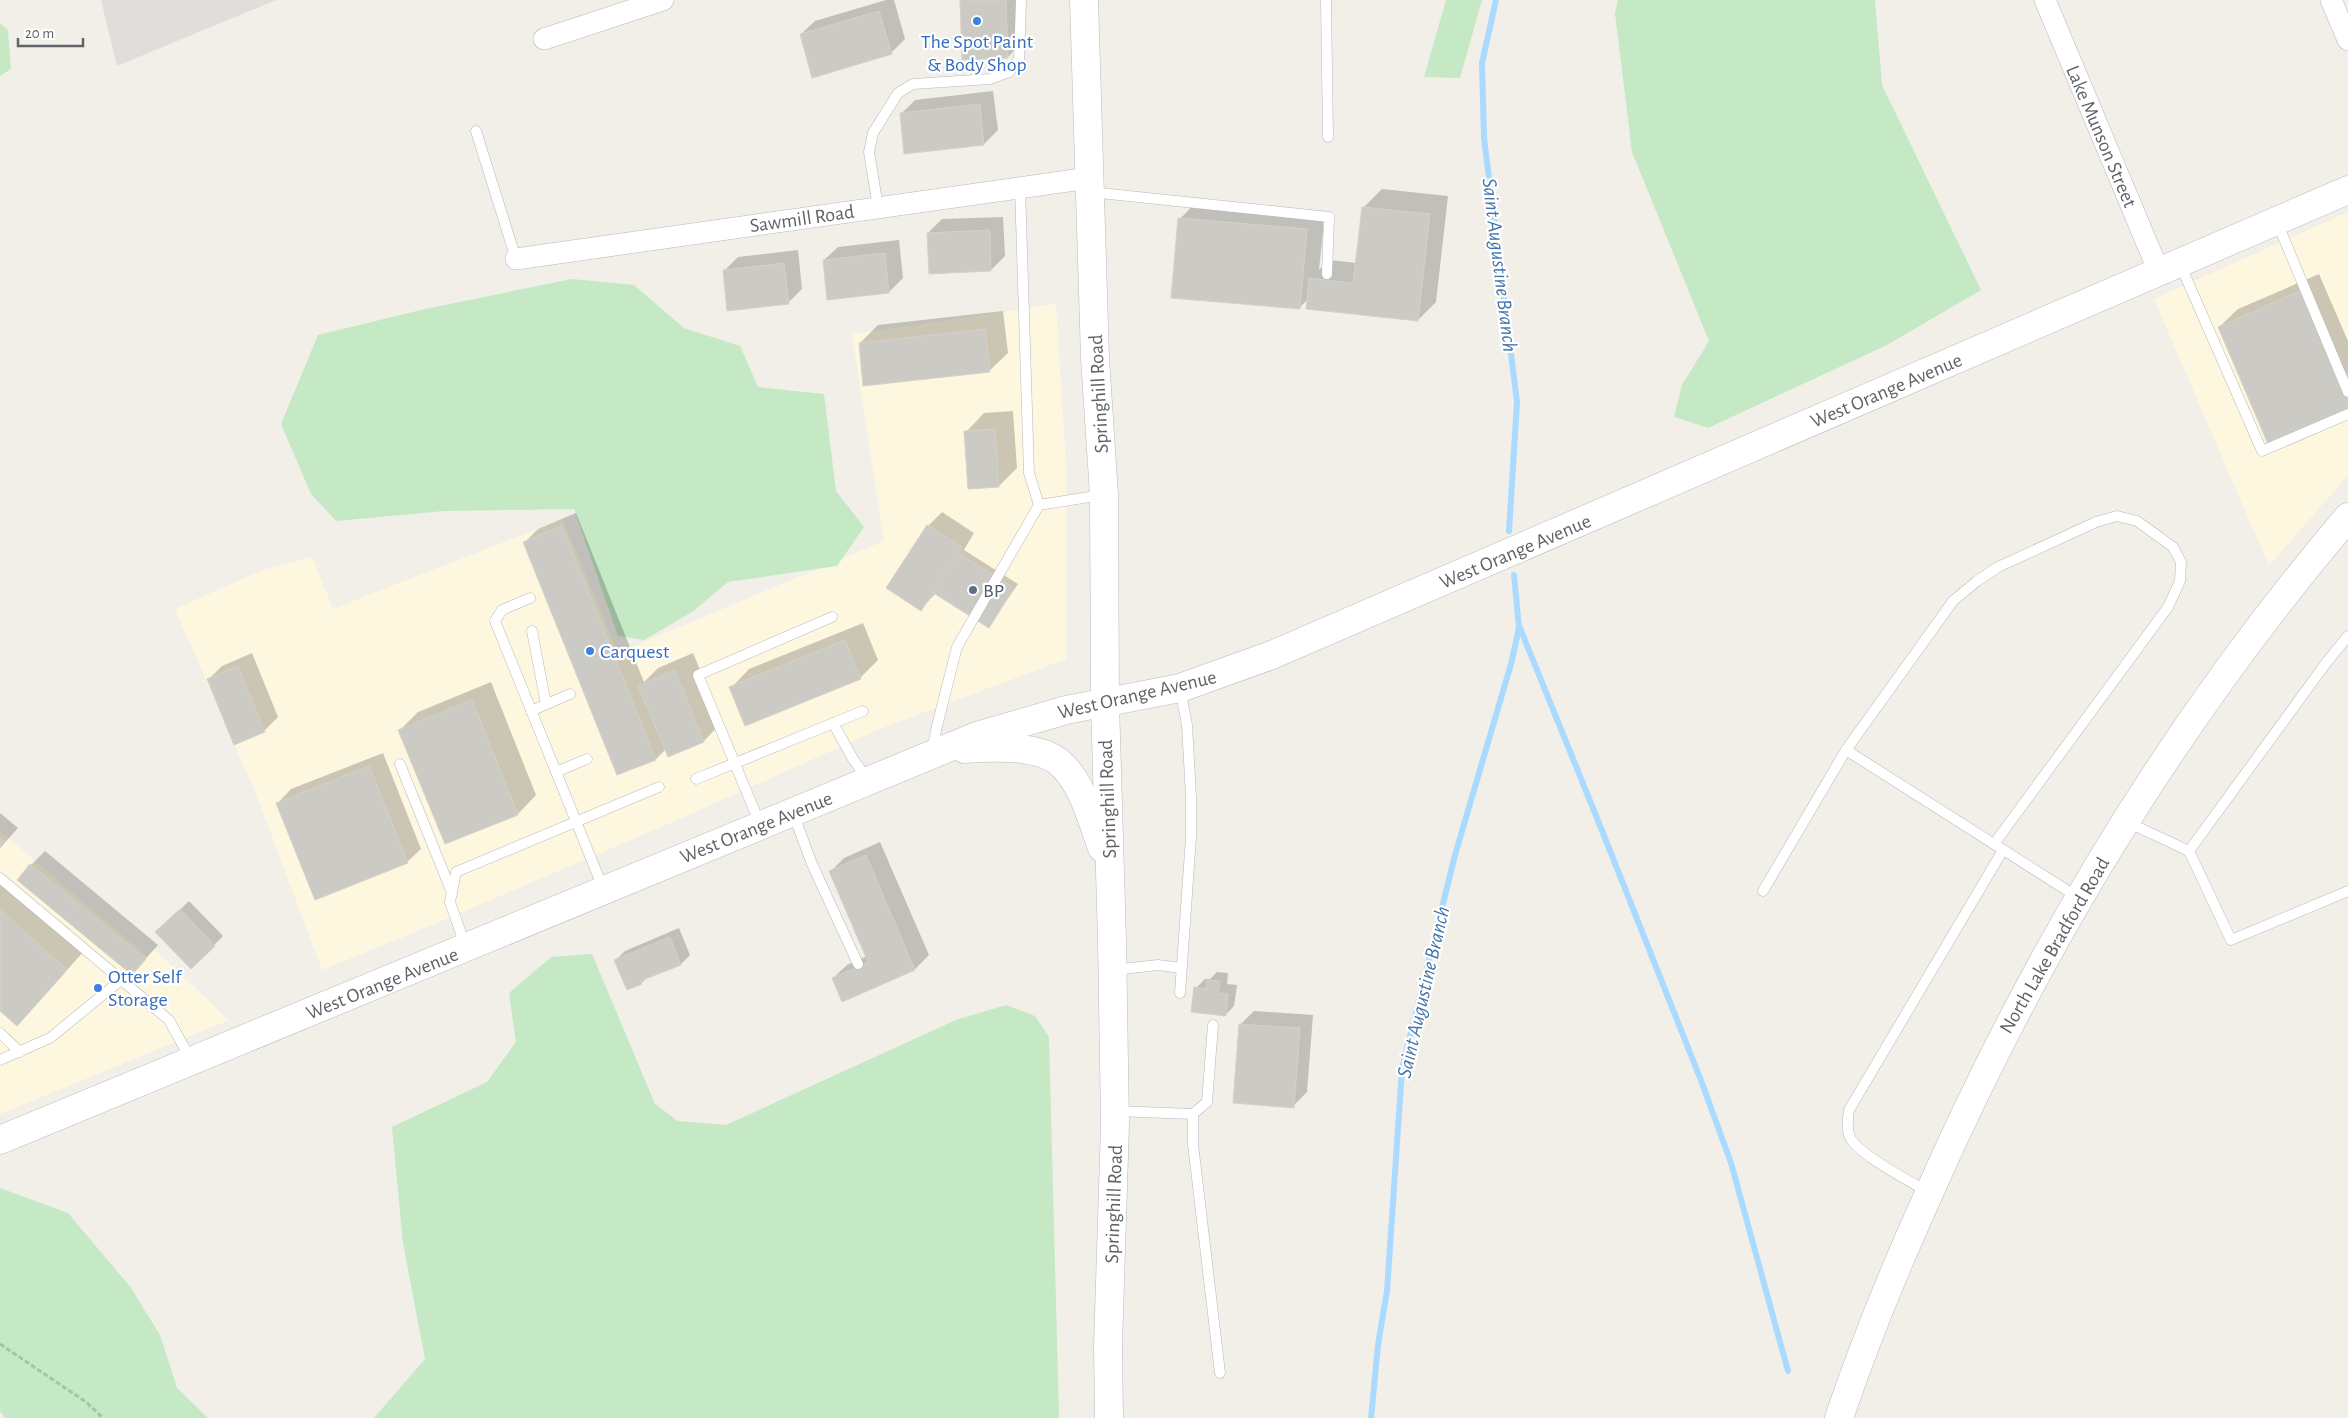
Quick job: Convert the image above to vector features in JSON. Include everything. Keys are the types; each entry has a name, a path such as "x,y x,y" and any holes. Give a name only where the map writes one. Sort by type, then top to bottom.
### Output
{"main road":[{"name":"Springhill Road","path":"1084,0 1095,358 1104,495 1105,703 1114,1111 1108,1346 1110,1418"},
{"name":"West Orange Avenue","path":"0,1140 793,812 1018,722 1066,710 1180,688 1272,655 2348,190"},
{"name":"North Lake Bradford Road","path":"1839,1418 1853,1374 1892,1276 1929,1192 2003,1034 2079,899 2147,786 2235,662 2348,517"},
{"path":"932,755 976,748 1008,748 1043,754 1061,764 1072,778 1082,797 1109,868"}],"street":[{"path":"544,39 663,0"},
{"name":"Lake Munson Street","path":"2045,0 2169,267"},
{"path":"2331,0 2348,40"},
{"name":"Sawmill Road","path":"516,258 1020,187 1089,185"}],"lane":[{"path":"878,207 869,152 873,133 898,93 913,84 990,79 1009,72 1019,60 1021,0"},
{"path":"1326,0 1328,137"},
{"path":"476,131 516,258"},
{"path":"1089,185 1329,217 1326,274"},
{"path":"932,755 937,726 957,647 1039,505 1029,473 1020,187"},
{"path":"2276,221 2348,392"},
{"path":"2169,267 2262,451 2348,414"},
{"path":"1039,505 1104,495"},
{"path":"1763,891 1846,750 1953,601 1998,567 2096,522 2117,516 2137,522 2173,547 2181,562 2180,581 2168,607 1994,844"},
{"path":"530,598 502,610 495,621 604,890"},
{"path":"760,826 698,675 832,617"},
{"path":"532,632 546,704"},
{"path":"2189,850 2326,662 2348,636"},
{"path":"1180,688 1187,725 1191,797 1191,837 1180,993"},
{"path":"531,711 570,694"},
{"path":"696,779 863,710"},
{"path":"833,723 853,759 869,781"},
{"path":"1846,750 2079,899"},
{"path":"556,772 588,759"},
{"path":"400,764 452,893"},
{"path":"466,948 450,902 456,872 659,788"},
{"path":"793,812 812,864 858,964"},
{"path":"2126,821 2189,850 2231,940 2348,891"},
{"path":"1929,1192 1859,1149 1850,1137 1847,1124 1848,1110 2003,850"},
{"path":"0,878 169,1020 192,1061"},
{"path":"1112,970 1158,966 1181,968"},
{"path":"0,1060 50,1038 121,980"},
{"path":"1114,1111 1193,1114 1207,1102 1213,1024"},
{"path":"0,1033 20,1052"},
{"path":"1193,1114 1193,1144 1220,1372"}],"path":[{"path":"0,1344 86,1402 103,1418"}],"shaded area":[{"path":"101,0 276,0 117,66"},
{"path":"2348,212 2348,475 2269,566 2154,299"},
{"path":"1056,304 1066,467 1066,659 882,728 684,817 322,970 256,794 175,609 263,570 312,557 333,609 563,519 618,653 884,541 852,334"},
{"name":"Otter Self Storage","path":"0,831 147,956 154,949 229,1020 0,1114"}],"green space":[{"path":"1446,0 1482,0 1460,78 1424,77"},
{"path":"1618,0 1875,0 1882,85 1981,290 1887,345 1708,428 1674,417 1682,385 1709,341 1632,152 1615,13"},
{"path":"0,23 8,30 11,69 0,76"},
{"path":"572,279 634,285 684,328 740,346 758,387 824,394 836,491 864,527 837,566 728,582 692,612 644,640 618,636 574,509 444,511 336,521 311,494 281,424 318,335 425,309"},
{"path":"592,954 655,1104 678,1121 726,1125 956,1020 1006,1005 1035,1016 1049,1037 1059,1418 374,1418 425,1359 403,1243 392,1127 487,1082 516,1042 509,993 551,957"},
{"path":"0,1188 68,1213 131,1288 160,1335 177,1388 208,1418 5,1418 0,1411"}],"building":[{"path":"960,0 1006,0 1008,58 962,60"},
{"path":"879,11 892,54 812,78 800,34"},
{"path":"980,104 984,145 904,154 900,113"},
{"path":"1362,207 1430,214 1418,321 1306,309 1309,278 1353,283"},
{"path":"1178,218 1307,229 1300,309 1171,298"},
{"path":"990,230 991,271 929,274 927,233"},
{"path":"885,253 889,293 827,300 823,260"},
{"path":"784,263 789,304 727,311 723,270"},
{"path":"2300,291 2348,401 2348,410 2268,444 2218,327"},
{"path":"985,329 990,372 863,386 859,343"},
{"path":"995,429 999,487 968,489 964,431"},
{"path":"927,525 962,547 921,611 886,588"},
{"name":"Carquest","path":"562,526 656,760 617,775 523,542"},
{"name":"BP","path":"958,553 1014,588 989,628 932,592"},
{"path":"845,640 861,679 745,726 729,687"},
{"path":"238,666 265,732 234,745 207,679"},
{"path":"675,670 704,742 668,757 638,686"},
{"path":"472,700 518,815 445,844 398,730"},
{"path":"369,766 408,863 315,900 276,803"},
{"path":"0,838 5,842 0,848"},
{"path":"866,855 915,970 842,1002 832,978 868,962 829,871"},
{"path":"30,864 146,959 132,975 17,880"},
{"path":"180,909 215,946 191,969 155,932"},
{"path":"0,910 67,970 17,1026 0,1011"},
{"path":"670,937 681,965 640,981 642,984 627,990 614,960"},
{"path":"1207,980 1220,981 1218,993 1228,994 1226,1016 1191,1012 1194,987 1206,989"},
{"path":"1239,1024 1300,1028 1294,1108 1233,1103"}],"waterway":[{"name":"Saint Augustine Branch","path":"1496,0 1482,63 1484,138 1517,402 1509,531"},
{"name":"Saint Augustine Branch","path":"1371,1418 1378,1345 1387,1291 1402,1069 1455,855 1511,664 1519,628 1514,575"},
{"path":"1520,628 1702,1083 1731,1163 1788,1371"}],"place":[{"name":"The Spot Paint & Body Shop","path":"977,21"},
{"name":"BP","path":"973,590"},
{"name":"Carquest","path":"590,651"},
{"name":"Otter Self Storage","path":"98,988"}]}
